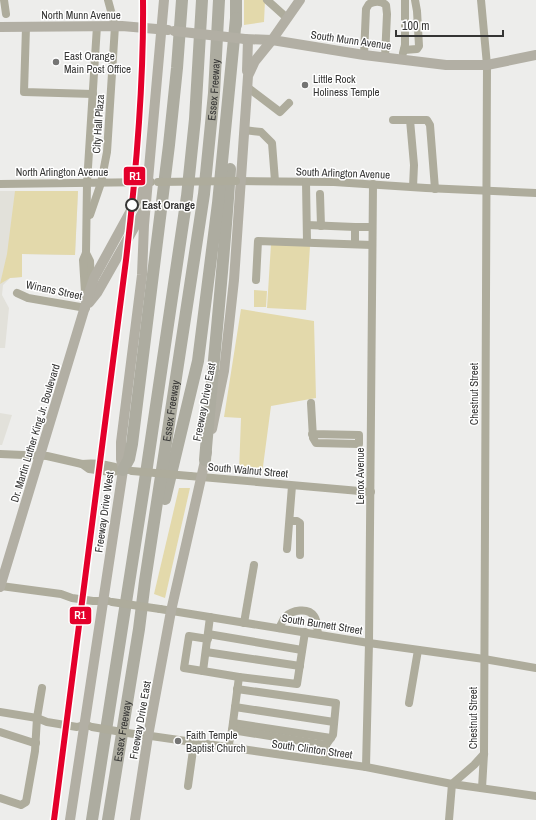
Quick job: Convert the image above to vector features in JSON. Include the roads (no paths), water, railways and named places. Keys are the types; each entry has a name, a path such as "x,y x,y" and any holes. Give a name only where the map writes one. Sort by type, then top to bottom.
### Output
{"highway":[{"path":"128,470 163,202 175,93 182,0"},
{"name":"Essex Freeway","path":"92,820 144,487 187,196 198,81 202,0"},
{"name":"Essex Freeway","path":"108,820 138,636 203,200 214,93 219,0"},
{"path":"205,460 226,224 233,108 236,0"},
{"path":"145,581 198,361 218,203 236,18"}],"main road":[{"name":"Freeway Drive East","path":"135,820 144,736 219,396 227,345 238,241 239,181 249,72 252,64 272,40 300,0"},
{"name":"Dr. Martin Luther King Jr. Boulevard","path":"86,308 97,293 146,207 153,182 164,3"},
{"name":"North Munn Avenue","path":"0,27 115,26 162,30"},
{"name":"South Munn Avenue","path":"162,30 247,40 272,40 385,58 402,55 446,65 487,66 536,55"},
{"path":"247,40 247,85"},
{"name":"Dr. Martin Luther King Jr. Boulevard","path":"0,586 3,566 41,455 94,278 139,196 153,182"},
{"name":"Freeway Drive West","path":"70,820 88,726 128,470 121,459 121,442 142,275 143,235 146,207"}],"street":[{"path":"4,0 6,14"},
{"name":"City Hall Plaza","path":"87,221 101,183 107,152 115,26 108,0"},
{"path":"267,0 287,18"},
{"path":"402,55 405,45 405,0"},
{"path":"402,55 417,49 419,46 415,0"},
{"name":"Chestnut Street","path":"481,0 487,66 484,754 482,788"},
{"path":"364,55 366,9 369,4 374,2 383,2 386,5 387,14 385,58"},
{"name":"City Hall Plaza","path":"86,308 83,262 86,253 87,183 97,26"},
{"path":"26,27 24,92 93,94"},
{"path":"247,85 280,112 289,102"},
{"path":"394,120 427,120 430,125 435,189"},
{"path":"410,120 414,165 413,187"},
{"path":"244,130 260,132 272,143 275,181"},
{"name":"South Arlington Avenue","path":"153,182 275,181 372,184 435,189 536,193"},
{"name":"North Arlington Avenue","path":"0,184 153,182"},
{"path":"306,182 307,242"},
{"name":"Lenox Avenue","path":"366,767 371,492 372,184"},
{"path":"320,194 321,226"},
{"path":"307,225 372,227"},
{"path":"355,227 355,244"},
{"path":"256,280 258,241 372,245"},
{"name":"City Hall Plaza","path":"86,253 90,261 91,287"},
{"name":"Winans Street","path":"18,293 24,297 32,299 48,300 86,308"},
{"path":"311,403 312,434 316,443 358,444 359,440 359,435 312,434"},
{"path":"359,440 371,440"},
{"name":"South Walnut Street","path":"0,454 41,455 82,464 89,469 111,472 128,470 371,492"},
{"path":"287,549 292,486"},
{"path":"290,521 297,521 300,523 300,555"},
{"path":"244,623 254,565"},
{"name":"South Burnett Street","path":"0,586 61,594 72,598 86,600 108,601 536,668"},
{"path":"279,628 286,616 297,610 305,611 314,616 318,634"},
{"path":"203,671 210,617"},
{"path":"295,697 305,632"},
{"path":"297,684 239,677 184,668 189,636 208,636 302,650"},
{"path":"409,703 418,650"},
{"path":"206,652 300,666"},
{"path":"228,748 233,727 239,677"},
{"path":"0,798 21,805 26,802 36,743 37,718 42,688"},
{"path":"237,689 336,703 333,735 328,742 325,762"},
{"path":"235,706 334,722"},
{"name":"South Clinton Street","path":"0,712 77,727 88,726 144,736 366,767 452,784 536,796"},
{"path":"233,727 328,742"},
{"path":"0,732 36,743"},
{"path":"188,786 194,743"},
{"path":"449,820 452,784 484,754"}],"place":[{"name":"East Orange Main Post Office","path":"56,62"},
{"name":"Little Rock Holiness Temple","path":"305,85"},
{"name":"East Orange","path":"132,205"},
{"name":"Faith Temple Baptist Church","path":"178,741"}]}
